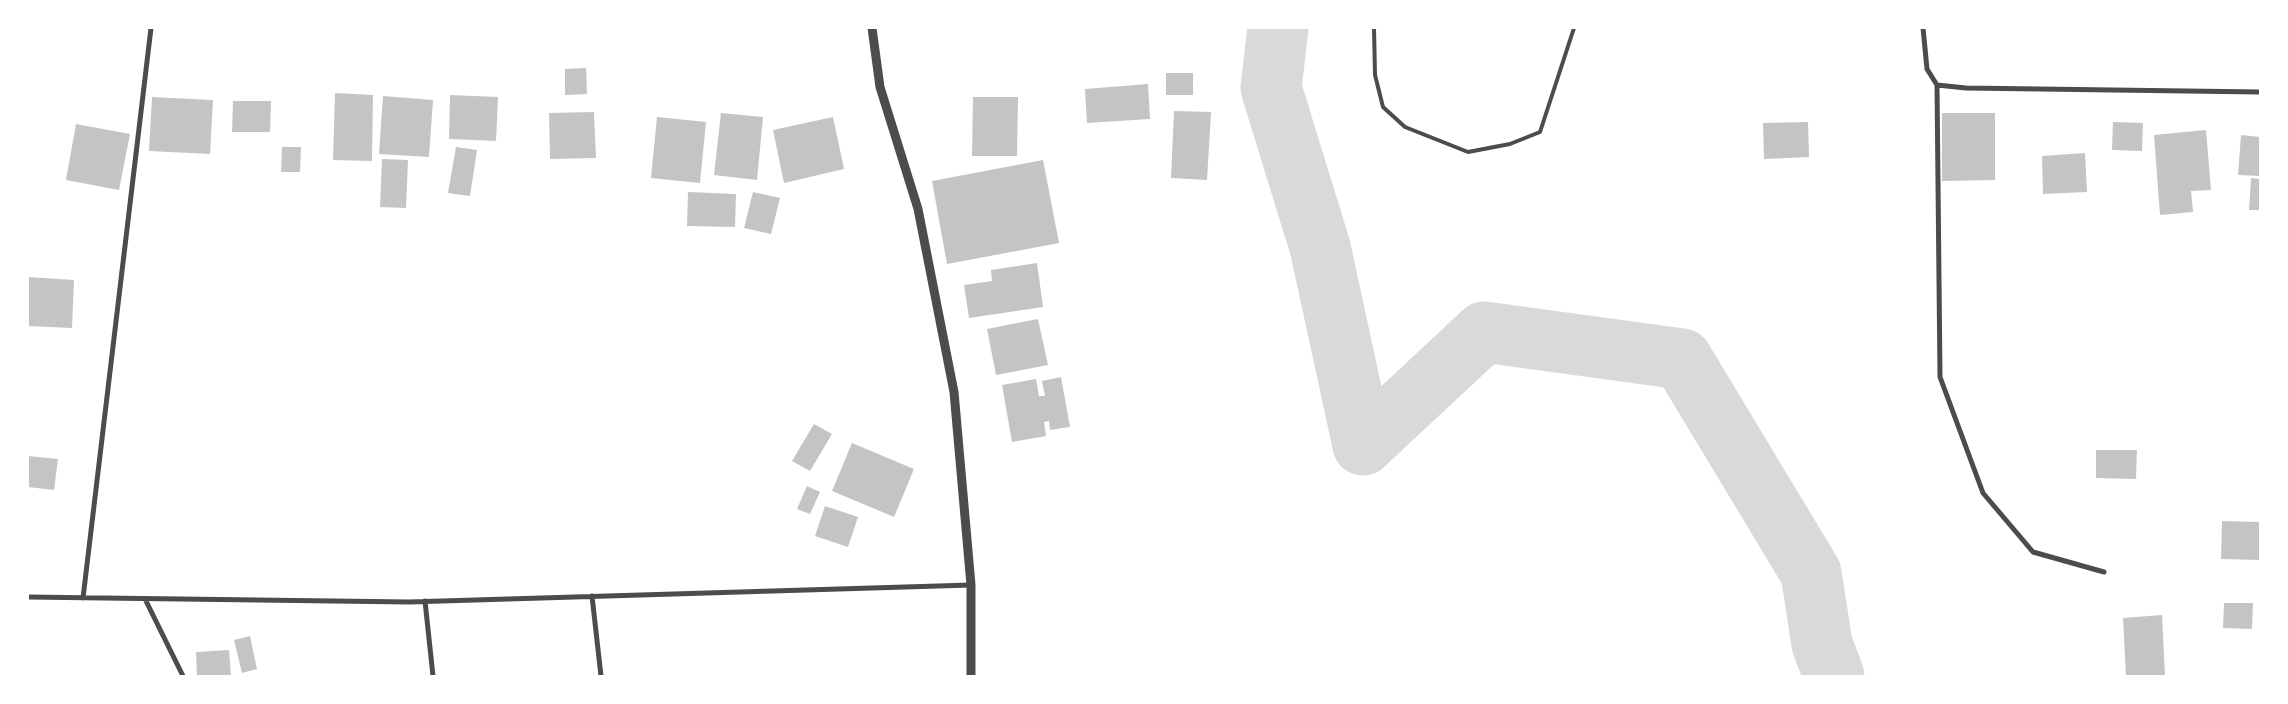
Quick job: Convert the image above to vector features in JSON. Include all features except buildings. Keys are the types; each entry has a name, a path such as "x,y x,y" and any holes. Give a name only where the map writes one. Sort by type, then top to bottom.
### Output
{"street":[{"path":"83,598 151,28"},
{"path":"872,28 880,87 918,209 954,392 971,585 971,676"},
{"path":"1923,28 1926,69 1937,85 1940,377 1983,493 2033,552 2104,572"},
{"path":"1937,85 1966,88 2260,92"},
{"path":"28,597 425,602 971,585"},
{"path":"592,596 601,676"},
{"path":"145,599 183,676"},
{"path":"425,602 432,676"}],"lane":[{"path":"1374,28 1375,75 1383,107 1405,127 1468,152 1510,144 1540,132 1574,28"}],"waterway":[{"path":"1278,28 1271,88 1320,247 1363,445 1484,332 1682,359 1811,573 1822,644 1834,676"}]}
